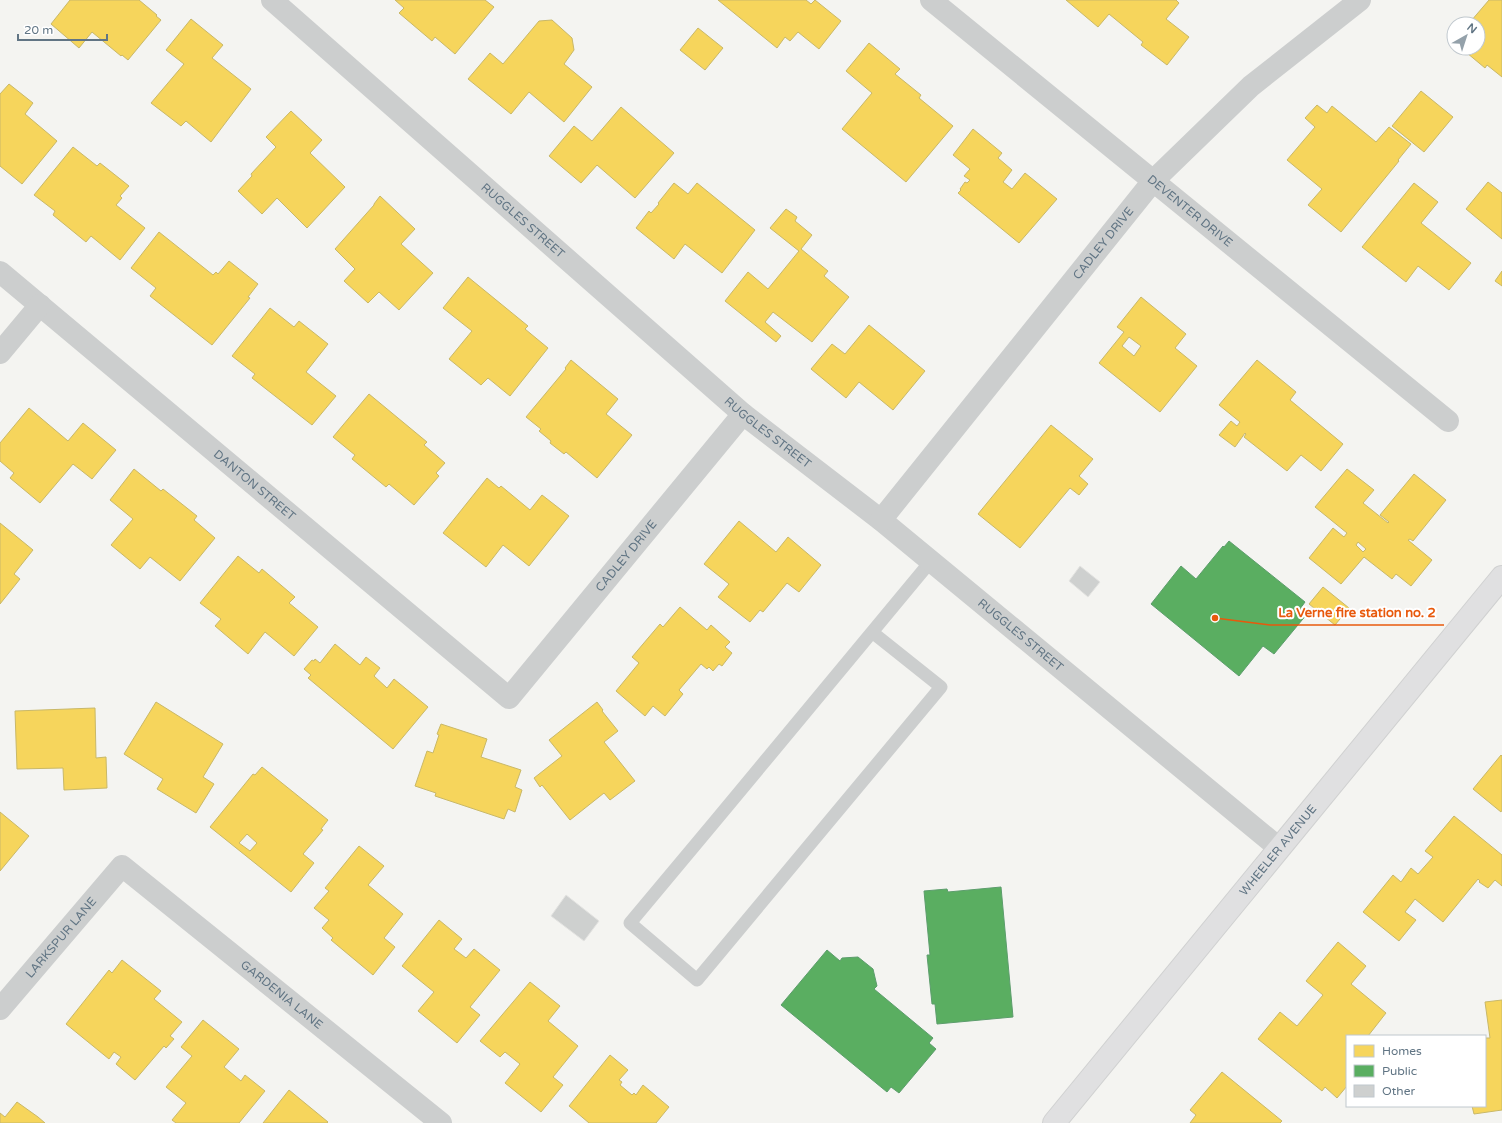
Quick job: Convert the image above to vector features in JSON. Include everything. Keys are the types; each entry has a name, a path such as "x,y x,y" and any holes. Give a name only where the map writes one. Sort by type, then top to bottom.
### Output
{"main road":[{"name":"WHEELER AVENUE","path":"1054,1123 1502,577"}],"street":[{"name":"RUGGLES STREET","path":"272,0 743,414 881,520 1279,848"},
{"name":"DEVENTER DRIVE","path":"931,0 1448,421"},
{"name":"CADLEY DRIVE","path":"881,520 1153,181 1251,86 1360,0"},
{"name":"DANTON STREET","path":"0,272 509,698"},
{"path":"0,353 40,305"},
{"name":"CADLEY DRIVE","path":"509,698 743,414"},
{"name":"LARKSPUR LANE","path":"0,1009 122,866"},
{"name":"GARDENIA LANE","path":"122,866 441,1123"}],"lane":[{"path":"872,632 941,687 697,980 630,923 931,561"}],"building: Homes":[{"path":"70,0 139,0 161,20 128,60 92,32 79,48 51,24"},
{"path":"395,0 485,0 494,7 455,54 435,37 432,41 399,13 404,8"},
{"path":"718,0 806,0 811,4 815,0 841,21 819,49 798,32 790,41 785,37 777,48"},
{"path":"1066,0 1176,0 1179,3 1166,19 1189,37 1167,65 1141,45 1143,42 1109,14 1098,27"},
{"path":"1489,0 1502,0 1502,77 1487,65 1485,68 1471,56 1486,56 1486,16 1475,16"},
{"path":"191,19 223,45 212,58 251,89 211,142 186,121 181,126 151,103 184,64 166,50"},
{"path":"552,20 572,38 574,50 564,64 592,87 564,122 529,92 511,114 468,79 490,53 503,64 539,21"},
{"path":"698,28 723,48 705,70 680,50"},
{"path":"869,43 900,69 895,74 921,95 919,98 953,126 906,182 842,129 872,93 846,71"},
{"path":"9,84 33,103 25,114 57,141 22,184 0,166 0,94"},
{"path":"1421,91 1453,117 1424,152 1392,126"},
{"path":"1317,105 1327,113 1332,106 1376,142 1389,127 1411,144 1341,232 1308,205 1322,189 1287,160 1315,127 1305,118"},
{"path":"621,107 674,153 635,198 597,165 581,183 549,156 574,126 592,141"},
{"path":"291,111 322,140 310,153 345,187 307,228 277,198 262,214 238,191 252,176 251,174 276,147 266,137"},
{"path":"973,129 1002,153 998,158 1012,170 1003,182 1012,189 1025,173 1057,199 1019,243 958,193 965,182 967,183 970,180 964,176 970,169 953,155"},
{"path":"73,147 97,166 100,163 129,186 120,196 122,198 116,205 145,228 120,260 91,236 86,242 53,215 55,211 34,195"},
{"path":"1488,182 1502,193 1502,239 1466,209"},
{"path":"674,183 688,194 697,183 755,230 722,273 685,244 674,259 636,228 649,211 651,213 659,204 658,203"},
{"path":"1414,183 1438,202 1421,223 1471,263 1449,290 1418,266 1406,282 1362,247"},
{"path":"380,196 415,229 401,244 433,273 399,310 379,292 368,303 344,281 355,269 335,249 374,205"},
{"path":"786,209 797,217 795,221 812,235 801,249 828,271 824,276 849,297 812,342 773,312 765,322 781,336 776,342 725,301 748,272 768,289 799,251 770,228"},
{"path":"159,232 213,275 216,272 218,274 229,261 258,284 248,297 250,298 212,345 150,296 156,288 131,268"},
{"path":"1502,271 1502,286 1495,281"},
{"path":"468,277 528,326 525,329 548,348 510,396 488,378 481,385 449,359 472,331 443,308"},
{"path":"1141,297 1186,334 1175,348 1197,366 1160,412 1099,363 1124,332 1117,327","holes":["1129,337 1141,346 1134,356 1122,346"]},
{"path":"270,308 294,327 299,321 328,344 306,372 336,396 312,425 252,378 255,374 232,356"},
{"path":"869,325 925,371 893,410 859,382 846,398 811,369 832,344 845,354"},
{"path":"571,360 618,399 606,414 632,435 597,478 566,452 564,454 550,443 551,441 539,431 541,429 526,417 566,369 565,368"},
{"path":"1257,360 1296,392 1290,400 1343,444 1321,471 1301,455 1287,471 1244,437 1246,434 1245,433 1235,447 1219,435 1231,421 1237,426 1240,422 1219,405"},
{"path":"369,394 427,442 424,445 445,463 436,473 439,476 414,505 389,484 386,487 352,459 355,455 333,437"},
{"path":"29,408 68,441 83,423 116,450 92,479 73,464 40,503 10,478 14,473 0,461 0,443"},
{"path":"1051,425 1093,459 1079,476 1088,484 1079,495 1070,488 1020,548 978,514"},
{"path":"134,469 161,491 163,489 197,516 194,520 215,538 180,581 150,557 140,569 111,545 133,519 110,500"},
{"path":"1347,469 1374,490 1363,503 1388,523 1389,522 1380,515 1414,474 1446,500 1413,541 1410,539 1408,540 1432,560 1411,586 1396,574 1392,579 1364,557 1341,584 1309,558 1333,528 1344,537 1347,533 1315,507","holes":["1358,542 1366,549 1363,552 1356,545"]},
{"path":"487,478 499,488 501,486 530,510 542,495 569,516 529,566 503,545 486,567 443,533"},
{"path":"739,521 776,552 788,537 821,565 799,592 787,583 763,612 760,610 750,622 718,597 729,584 704,564"},
{"path":"0,523 33,550 14,574 20,579 0,604"},
{"path":"238,556 259,573 262,569 295,597 289,603 318,627 294,656 265,632 248,654 215,626 221,619 200,603"},
{"path":"1323,587 1349,608 1335,625 1309,604"},
{"path":"680,607 707,630 711,625 730,642 725,647 732,653 722,666 719,664 713,671 709,667 707,669 701,664 679,690 683,694 665,716 653,706 645,716 616,691 639,663 632,657 660,624 663,627"},
{"path":"335,644 360,665 366,657 380,668 374,676 387,688 394,679 428,707 393,749 308,678 311,675 304,669 312,660 314,661 315,659 320,663"},
{"path":"156,702 223,744 203,777 214,784 196,813 157,789 163,779 124,754"},
{"path":"597,702 603,710 602,711 618,731 604,742 635,781 610,800 604,793 570,820 542,785 540,787 534,778 562,756 549,740"},
{"path":"95,708 96,758 106,757 107,788 64,790 63,768 17,769 15,711"},
{"path":"441,724 487,739 481,757 521,770 515,787 522,790 515,812 508,809 504,819 435,796 436,793 415,786 427,751 433,753"},
{"path":"1501,755 1502,810 1501,812 1473,789"},
{"path":"262,767 328,820 321,829 323,830 303,854 314,863 291,892 210,827 253,774 255,775","holes":["247,834 257,843 250,851 239,843"]},
{"path":"0,812 29,836 0,871"},
{"path":"1454,816 1502,855 1502,886 1495,880 1488,888 1479,882 1480,881 1478,879 1443,922 1415,899 1405,912 1416,920 1399,941 1363,912 1393,875 1401,882 1411,868 1418,874 1433,857 1425,851"},
{"path":"359,846 384,866 368,885 403,914 384,938 395,947 373,975 331,940 333,938 322,928 329,920 314,908 329,891 325,888"},
{"path":"439,920 462,939 454,949 466,958 474,949 500,970 470,1007 480,1015 457,1043 418,1011 434,992 402,966"},
{"path":"1338,942 1366,966 1351,984 1386,1013 1369,1035 1346,1035 1346,1087 1337,1098 1325,1087 1322,1091 1258,1039 1280,1012 1297,1026 1323,995 1306,981"},
{"path":"122,960 161,991 154,999 182,1022 170,1036 174,1039 166,1048 164,1046 135,1080 116,1064 121,1057 114,1052 109,1059 66,1024 109,970 112,973"},
{"path":"530,982 560,1006 548,1021 578,1046 553,1077 563,1085 541,1112 505,1083 520,1064 505,1052 500,1057 480,1041"},
{"path":"1502,1000 1502,1110 1474,1114 1472,1107 1486,1107 1486,1038 1490,1038 1485,1002"},
{"path":"203,1020 239,1049 224,1067 241,1081 245,1075 265,1091 239,1123 176,1123 172,1120 186,1103 166,1087 192,1056 181,1047"},
{"path":"610,1055 628,1070 619,1080 622,1082 620,1085 632,1095 634,1093 636,1095 643,1085 669,1107 656,1123 589,1123 569,1106"},
{"path":"1222,1072 1282,1121 1280,1123 1190,1123 1196,1115 1190,1110"},
{"path":"289,1090 328,1122 263,1123"},
{"path":"17,1102 45,1123 0,1123 0,1113 5,1117"}],"building: Public":[{"path":"1229,541 1305,602 1300,609 1307,614 1274,654 1263,646 1239,676 1151,604 1181,566 1196,579 1223,546 1224,547"},
{"path":"1001,887 1013,1017 937,1024 935,1004 932,1004 927,955 930,955 924,891 947,889 948,892"},
{"path":"827,950 840,961 842,958 858,957 873,969 877,986 874,989 933,1038 929,1043 936,1049 899,1093 891,1087 887,1092 781,1005"}],"building: Other":[{"path":"1080,566 1100,582 1088,597 1069,581"},
{"path":"566,895 599,921 584,941 551,916"}],"place":[{"name":"La Verne fire station no. 2","path":"1215,618"}]}
